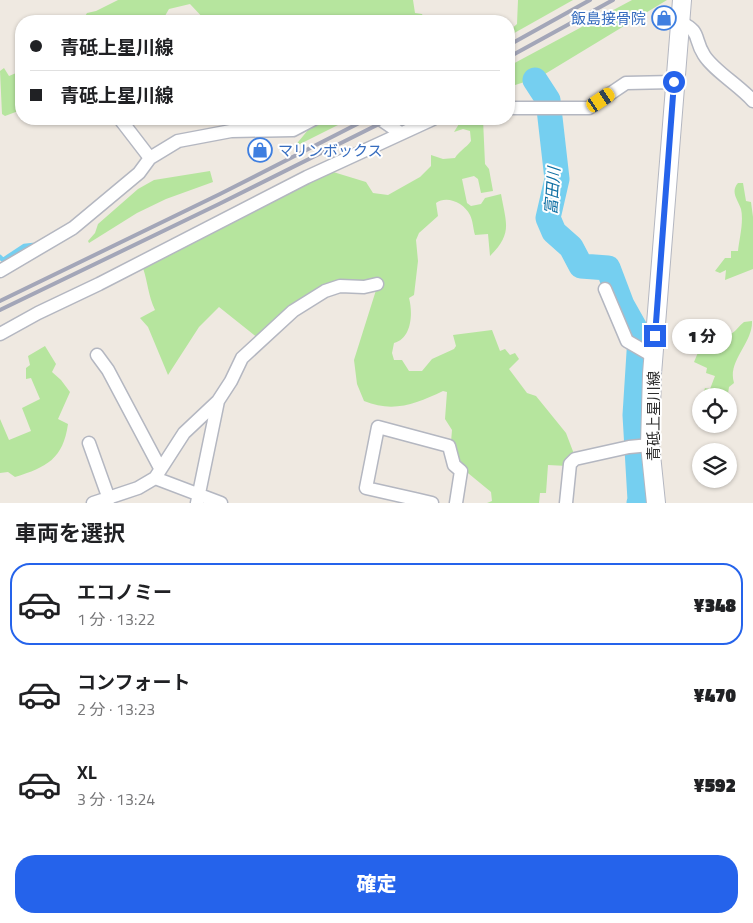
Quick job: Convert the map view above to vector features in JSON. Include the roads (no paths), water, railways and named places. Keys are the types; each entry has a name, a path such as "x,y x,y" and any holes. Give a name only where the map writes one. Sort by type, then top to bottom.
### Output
{"main road":[{"name":"青砥上星川線","path":"656,503 647,446 674,82 682,0"}],"street":[{"path":"680,22 691,27 697,34 704,55 753,101"},
{"path":"515,108 589,108 626,84 674,82"},
{"path":"125,125 150,158"},
{"path":"0,271 73,228 139,173 150,158 178,141 231,131 293,130 303,125"},
{"path":"389,125 399,132"},
{"path":"0,334 306,177 417,125"},
{"path":"93,503 138,488 158,473 184,433 218,400 231,381 242,358 293,311 325,290 340,286 364,287 377,284"},
{"path":"605,289 628,341 653,356"},
{"path":"97,355 108,370 158,473 199,499 221,503"},
{"path":"199,499 218,400"},
{"path":"432,503 415,501 366,488 378,427 449,446 454,465 461,471 456,503"},
{"path":"88,443 109,499"},
{"path":"566,503 570,464 575,459 629,447 647,446"},
{"path":"131,503 138,488"}],"waterway":[{"name":"富田川","path":"535,80 548,100 557,179 548,218 554,232 571,247 581,266 608,268 622,305 640,337 635,415 639,503"},
{"path":"0,257 3,260 24,246 33,245"}],"railway":[{"path":"515,42 590,0"},
{"path":"515,54 613,0"},
{"path":"0,301 220,194 355,125"},
{"path":"0,310 377,125"}],"place":[{"name":"飯島接骨院","path":"664,18"},
{"name":"マリンボックス","path":"260,150"}]}
